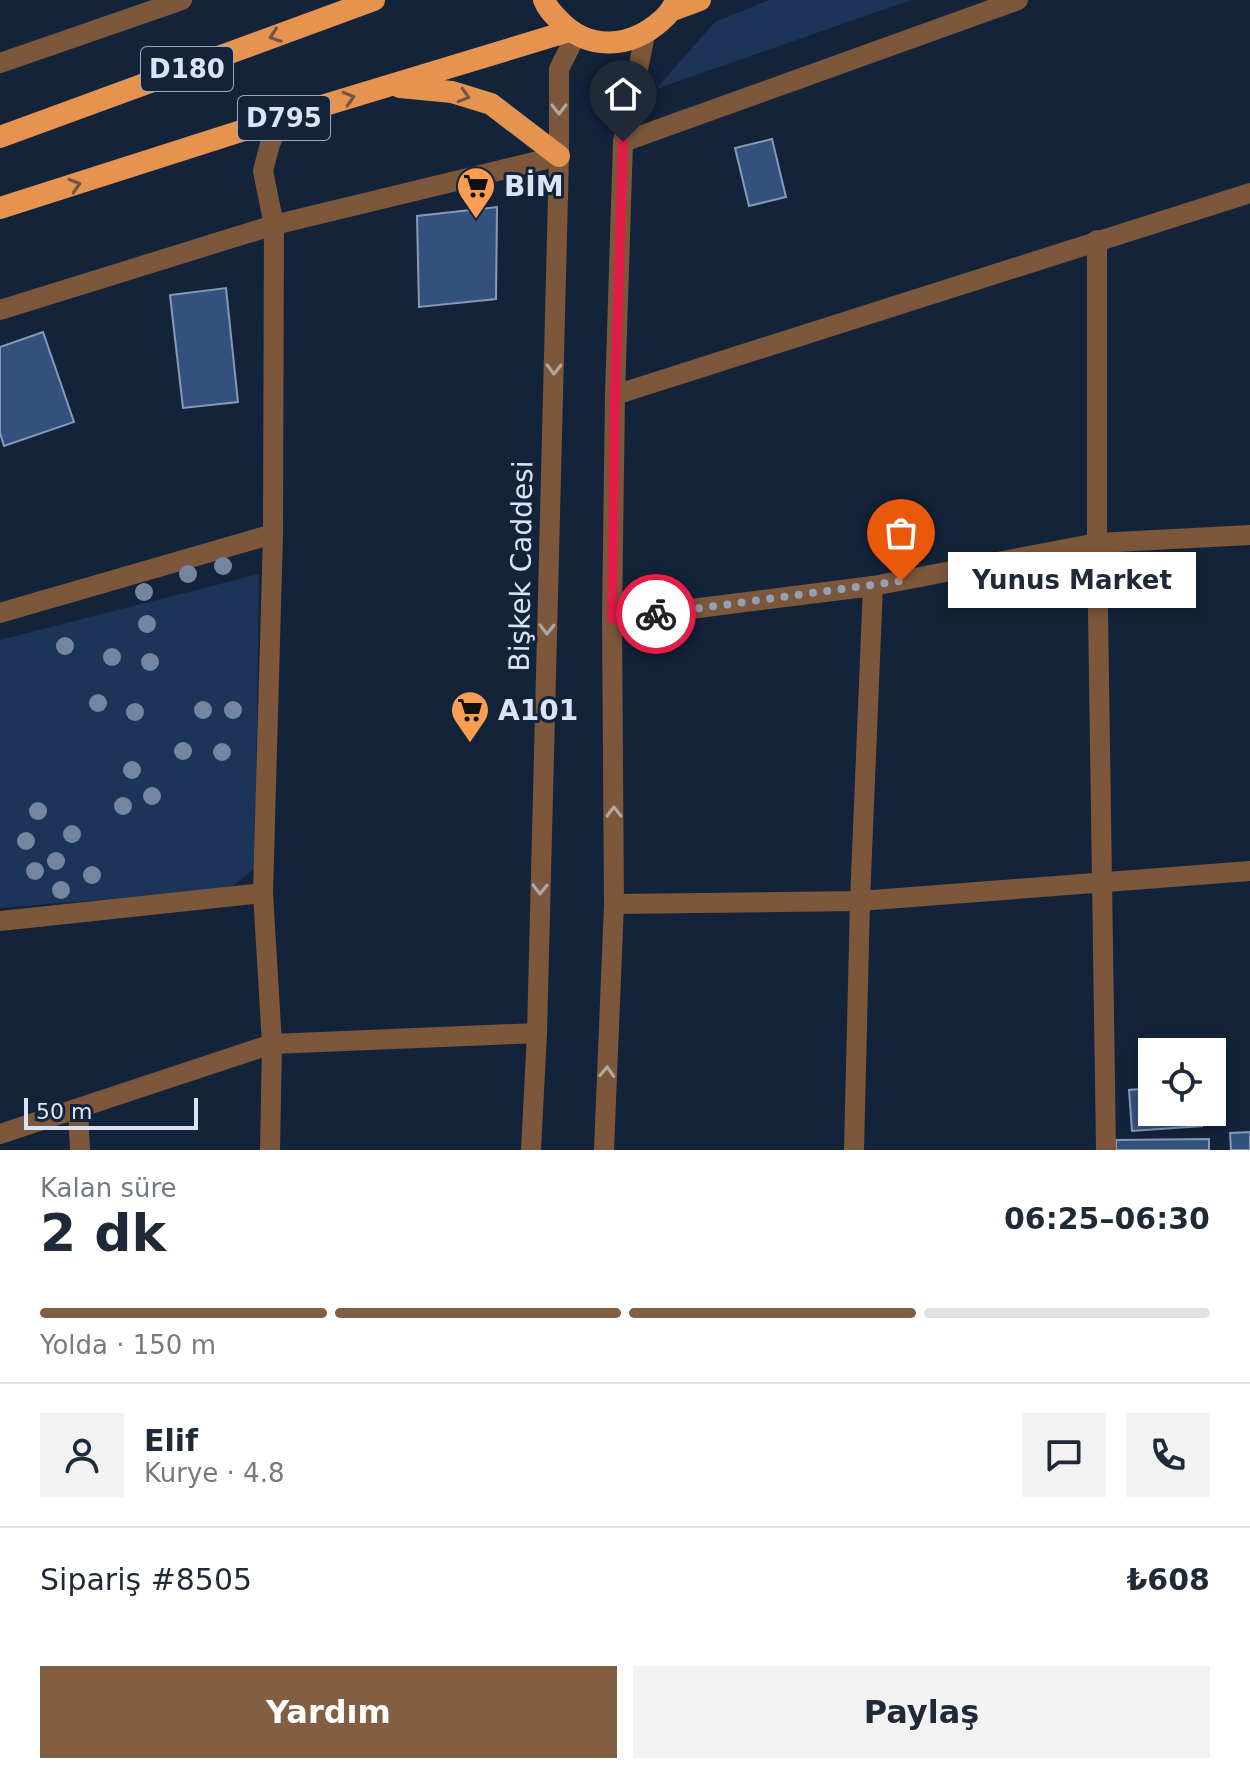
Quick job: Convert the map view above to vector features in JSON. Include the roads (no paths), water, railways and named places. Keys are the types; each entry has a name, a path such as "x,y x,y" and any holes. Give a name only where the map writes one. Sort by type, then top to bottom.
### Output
{"highway":[{"name":"D180","path":"0,137 374,0"},
{"path":"544,0 546,6 573,33"},
{"path":"645,35 675,5 700,0"},
{"name":"D795","path":"0,208 282,118 573,33 610,43 645,35"},
{"path":"387,86 452,92 491,104 559,156"}],"street":[{"path":"0,63 182,0"},
{"path":"623,142 1018,0"},
{"name":"Bişkek Caddesi","path":"531,1150 537,1033 559,69 573,33"},
{"path":"604,1150 614,904 612,619 623,142 645,35"},
{"path":"270,1150 272,1044 263,893 273,534 274,225 263,171 270,144 282,118"},
{"path":"0,310 274,225 559,156"},
{"path":"615,395 1250,193"},
{"path":"1097,240 1097,543 1106,1150"},
{"path":"0,613 273,534"},
{"path":"612,619 873,586 1097,543 1250,535"},
{"path":"854,1150 873,586"},
{"path":"614,904 860,901 1250,871"},
{"path":"0,921 263,893"},
{"path":"0,1134 272,1044 537,1033"},
{"path":"78,1109 80,1150"}],"place":[{"name":"BİM","path":"476,220"},
{"name":"Yunus Market","path":"901,581"},
{"name":"A101","path":"470,744"}]}
